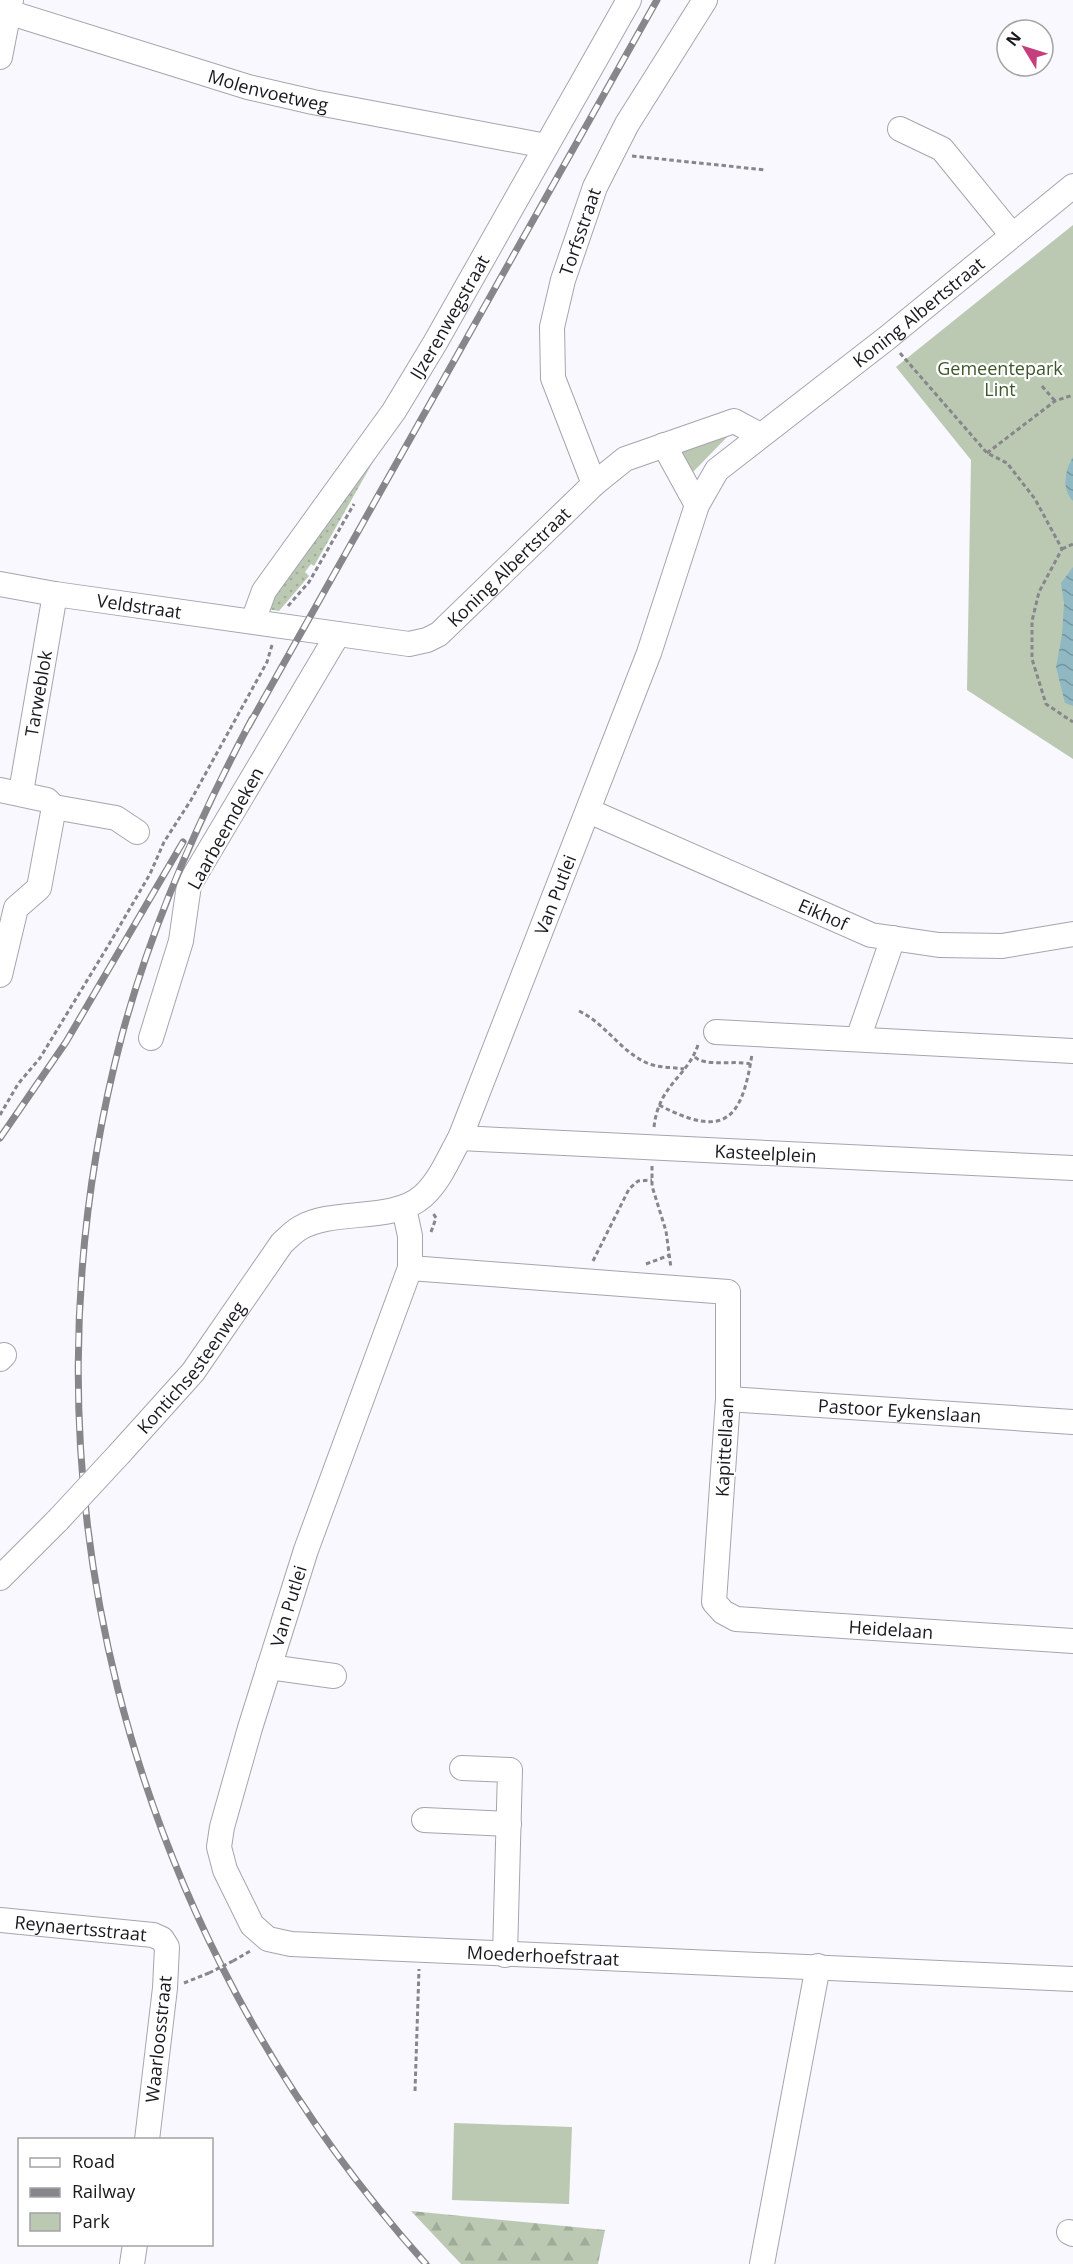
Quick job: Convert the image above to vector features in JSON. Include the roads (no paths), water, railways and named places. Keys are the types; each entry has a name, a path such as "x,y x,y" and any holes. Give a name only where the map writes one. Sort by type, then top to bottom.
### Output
{"street":[{"name":"IJzerenwegstraat","path":"253,621 264,591 394,411 629,0"},
{"name":"Torfsstraat","path":"594,484 553,378 552,327 563,280 595,188 627,124 705,0"},
{"name":"Molenvoetweg","path":"10,6 248,87 314,102 546,146"},
{"path":"0,57 10,6"},
{"path":"900,129 942,149 1012,235"},
{"name":"Koning Albertstraat","path":"697,505 717,470 887,338 1073,186"},
{"name":"Koning Albertstraat","path":"278,625 410,644 427,640 439,634 594,484 625,459 735,421 760,435"},
{"path":"664,445 697,505"},
{"name":"Van Putlei","path":"262,1944 225,1870 219,1847 227,1804 306,1550 410,1268 410,1236 404,1208 422,1197 435,1184 460,1138 649,653 697,505"},
{"name":"Veldstraat","path":"0,584 55,594 278,625"},
{"name":"Tarweblok","path":"55,594 11,791 47,800 54,807 116,818 137,832"},
{"name":"Laarbeemdeken","path":"151,1038 181,941 189,885 338,634"},
{"path":"0,975 16,908 39,888 54,807"},
{"name":"Eikhof","path":"589,811 871,935 939,945 1002,946 1073,934"},
{"path":"858,1039 893,938"},
{"path":"716,1032 1073,1051"},
{"name":"Kasteelplein","path":"460,1138 1073,1168"},
{"name":"Kontichsesteenweg","path":"0,1578 58,1520 193,1372 282,1242 301,1227 332,1219 404,1208"},
{"name":"Kapittellaan","path":"410,1268 728,1292 728,1399 714,1602"},
{"name":"Pastoor Eykenslaan","path":"728,1399 1073,1422"},
{"name":"Heidelaan","path":"714,1602 723,1612 736,1619 1073,1641"},
{"path":"269,1667 334,1676"},
{"path":"462,1768 510,1770 505,1955"},
{"path":"424,1820 509,1824"},
{"name":"Reynaertsstraat","path":"0,1920 153,1935 162,1939"},
{"name":"Waarloosstraat","path":"147,2138 165,1988 167,1947 162,1939"},
{"name":"Moederhoefstraat","path":"262,1944 818,1966 1073,1979"},
{"path":"762,2264 818,1966"},
{"path":"132,2264 135,2246"}],"water":[{"path":"1073,457 1073,501 1067,491 1066,479"},
{"path":"1073,567 1073,706 1065,703 1056,667 1062,635 1064,603 1061,583"}],"railway":[{"path":"248,727 657,0"},
{"path":"252,719 213,795 178,873 147,953 122,1035 89,1200 78,1365 88,1528 118,1688 167,1843 235,1992 322,2133 426,2264"},
{"path":"0,1138 66,1042 183,842"}],"park label":[{"name":"Gemeentepark Lint","path":"1000,378"}]}
